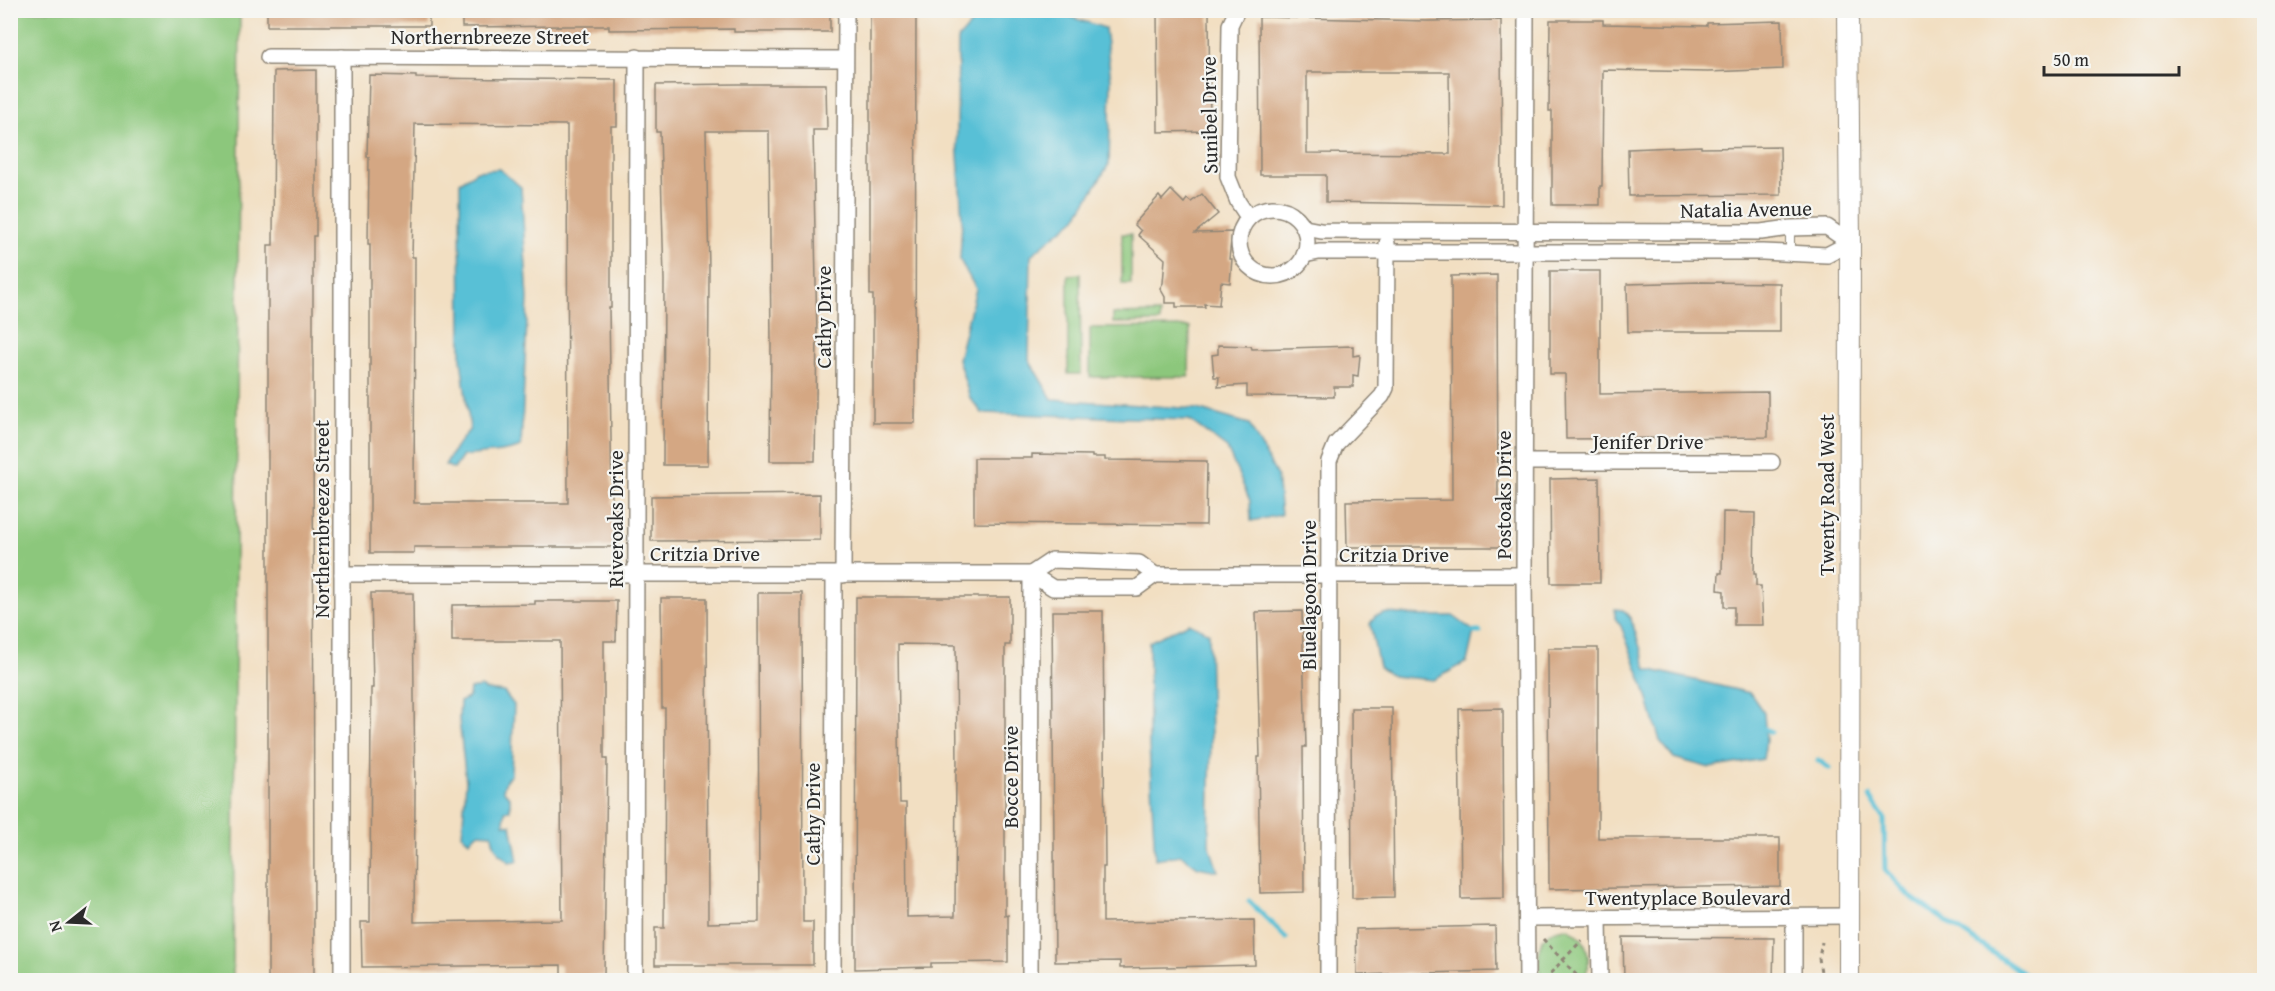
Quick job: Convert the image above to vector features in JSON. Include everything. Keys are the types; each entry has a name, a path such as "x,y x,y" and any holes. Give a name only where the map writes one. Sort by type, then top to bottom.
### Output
{"street":[{"name":"Cathy Drive","path":"833,981 846,10"},
{"name":"Sunibel Drive","path":"1237,10 1230,25 1228,177 1238,202 1248,217"},
{"name":"Postoaks Drive","path":"1526,10 1524,575 1527,981"},
{"name":"Twenty Road West","path":"1848,10 1849,981"},
{"name":"Northernbreeze Street","path":"268,57 637,57"},
{"name":"Northernbreeze Street","path":"342,57 342,981"},
{"path":"637,57 845,59"},
{"name":"Riveroaks Drive","path":"635,981 637,57"},
{"path":"1268,207 1280,208 1299,219 1305,228 1307,247 1299,265 1290,272 1269,276 1258,273 1249,267 1239,248 1242,226 1257,210 1268,207"},
{"name":"Natalia Avenue","path":"1304,255 1320,252 1763,252 1827,255 1850,243 1827,227 1761,232 1321,231 1305,228"},
{"name":"Bluelagoon Drive","path":"1328,981 1329,461 1336,444 1383,396 1386,388 1387,231"},
{"name":"Jenifer Drive","path":"1525,462 1772,462"},
{"name":"Critzia Drive","path":"1031,574 1052,560 1139,563 1155,575"},
{"name":"Critzia Drive","path":"342,574 1031,574 1053,588 1137,588 1155,575 1524,575"},
{"name":"Bocce Drive","path":"1030,981 1031,574"},
{"name":"Twentyplace Boulevard","path":"1527,918 1849,916"},
{"path":"1599,918 1600,981"},
{"path":"1794,918 1794,981"}],"lane":[{"path":"1790,228 1790,254"}],"path":[{"path":"1544,939 1581,980"},
{"path":"1544,980 1582,940"},
{"path":"1822,942 1819,958 1822,981"}],"green space":[{"path":"10,11 240,11 233,980 11,980"},
{"path":"1122,234 1131,234 1131,284 1122,284"},
{"path":"1080,274 1081,374 1068,374 1068,275"},
{"path":"1160,313 1160,322 1113,323 1113,314"},
{"path":"1190,327 1189,377 1090,377 1090,328"},
{"path":"1566,928 1579,937 1587,949 1588,965 1583,980 1542,980 1539,971 1539,949 1543,939 1554,931"}],"water":[{"path":"1052,11 1105,28 1111,80 1109,164 1076,218 1031,255 1029,360 1052,399 1197,409 1249,424 1277,476 1281,515 1251,521 1250,501 1227,448 1189,420 982,413 970,398 958,359 976,289 960,260 962,220 957,137 958,39 982,12"},
{"path":"499,169 521,187 528,299 521,446 503,452 463,456 454,469 445,465 470,429 461,359 460,182 477,171"},
{"path":"1615,609 1623,610 1631,619 1647,669 1750,693 1764,713 1766,740 1763,759 1710,768 1674,758 1660,741 1644,686 1621,626 1615,618"},
{"path":"1388,613 1453,616 1474,631 1467,662 1434,680 1392,676 1379,667 1370,624 1375,616"},
{"path":"1189,623 1209,633 1211,738 1209,844 1218,871 1198,867 1181,855 1155,859 1149,745 1149,642"},
{"path":"481,687 486,690 504,692 514,705 511,775 506,780 503,790 510,798 510,810 505,811 504,824 511,825 518,861 509,862 502,856 495,846 492,834 477,833 469,841 462,835 466,782 459,719 460,702 469,697 470,689"}],"building":[{"path":"267,10 429,10 429,26 267,26"},
{"path":"462,10 830,10 830,32 734,32 734,29 609,30 609,26 462,27"},
{"path":"870,10 916,10 915,423 873,423 873,295 870,295"},
{"path":"1157,10 1209,10 1210,131 1158,132"},
{"path":"1259,17 1427,21 1501,20 1502,205 1326,202 1326,175 1260,175","holes":["1307,72 1449,72 1450,154 1307,153"]},
{"path":"1550,20 1603,20 1603,24 1707,26 1707,23 1782,21 1783,69 1708,72 1603,70 1600,205 1552,205 1552,111 1549,111"},
{"path":"316,70 316,236 313,236 314,981 268,981 268,245 273,245 274,71"},
{"path":"369,75 416,76 416,78 617,80 617,126 611,126 611,308 609,308 612,503 617,503 617,547 414,547 414,553 370,553 370,244 368,244 369,157 367,157","holes":["415,124 567,125 568,503 414,503 415,257 412,257"]},
{"path":"826,84 827,130 813,130 817,335 815,461 770,461 769,131 706,131 709,269 708,465 663,465 664,280 660,132 656,132 656,85"},
{"path":"1701,146 1701,148 1780,147 1781,195 1629,196 1628,149"},
{"path":"1171,190 1184,203 1187,199 1191,202 1202,194 1218,214 1195,233 1232,232 1229,259 1232,259 1230,283 1221,282 1219,305 1176,307 1176,303 1165,303 1165,297 1160,288 1163,283 1165,259 1138,235 1141,231 1134,224 1159,196 1162,200"},
{"path":"1550,271 1600,271 1600,394 1768,392 1768,437 1566,439 1565,374 1550,374"},
{"path":"1497,275 1498,499 1504,499 1505,547 1347,547 1346,501 1452,500 1451,276"},
{"path":"1780,283 1780,332 1628,332 1627,284"},
{"path":"1218,345 1251,346 1252,349 1353,346 1353,356 1360,355 1358,376 1353,375 1353,387 1334,387 1334,397 1247,396 1247,385 1218,387 1219,377 1214,377 1212,355 1218,354"},
{"path":"1032,454 1092,455 1092,457 1105,457 1105,460 1207,461 1206,525 974,523 974,458 1032,458"},
{"path":"1599,478 1600,583 1551,583 1550,479"},
{"path":"820,494 820,540 651,541 651,496"},
{"path":"1723,512 1755,513 1754,574 1756,574 1756,586 1761,586 1763,625 1734,625 1734,607 1724,607 1724,591 1718,590 1719,573 1722,573"},
{"path":"371,593 413,593 414,922 562,920 560,641 452,641 452,605 535,604 535,601 617,601 616,641 604,641 604,759 607,759 604,976 561,975 561,965 362,967 361,922 370,922 371,688 373,688"},
{"path":"758,593 802,593 803,922 813,922 813,965 655,965 655,928 664,928 665,708 662,708 661,598 707,598 708,923 759,922"},
{"path":"856,597 1010,597 1010,645 1005,645 1005,916 1008,915 1008,962 931,963 931,967 855,969","holes":["898,644 956,645 955,916 907,917 906,803 900,803"]},
{"path":"1052,611 1103,611 1105,867 1103,867 1103,922 1254,920 1255,965 1120,968 1120,961 1055,962"},
{"path":"1302,611 1306,747 1303,747 1304,892 1260,893 1258,757 1260,757 1256,612"},
{"path":"1548,648 1598,648 1598,838 1780,838 1780,886 1549,889"},
{"path":"1351,708 1392,708 1394,897 1352,898"},
{"path":"1503,708 1504,898 1461,899 1459,709"},
{"path":"1495,926 1496,971 1357,975 1356,929"},
{"path":"1623,937 1774,938 1773,981 1624,981"}],"waterway":[{"path":"1467,632 1480,632"},
{"path":"1759,726 1771,732"},
{"path":"1818,760 1829,768"},
{"path":"1870,797 1884,818 1885,870 1909,896 2033,980"},
{"path":"1249,901 1286,938"}]}
